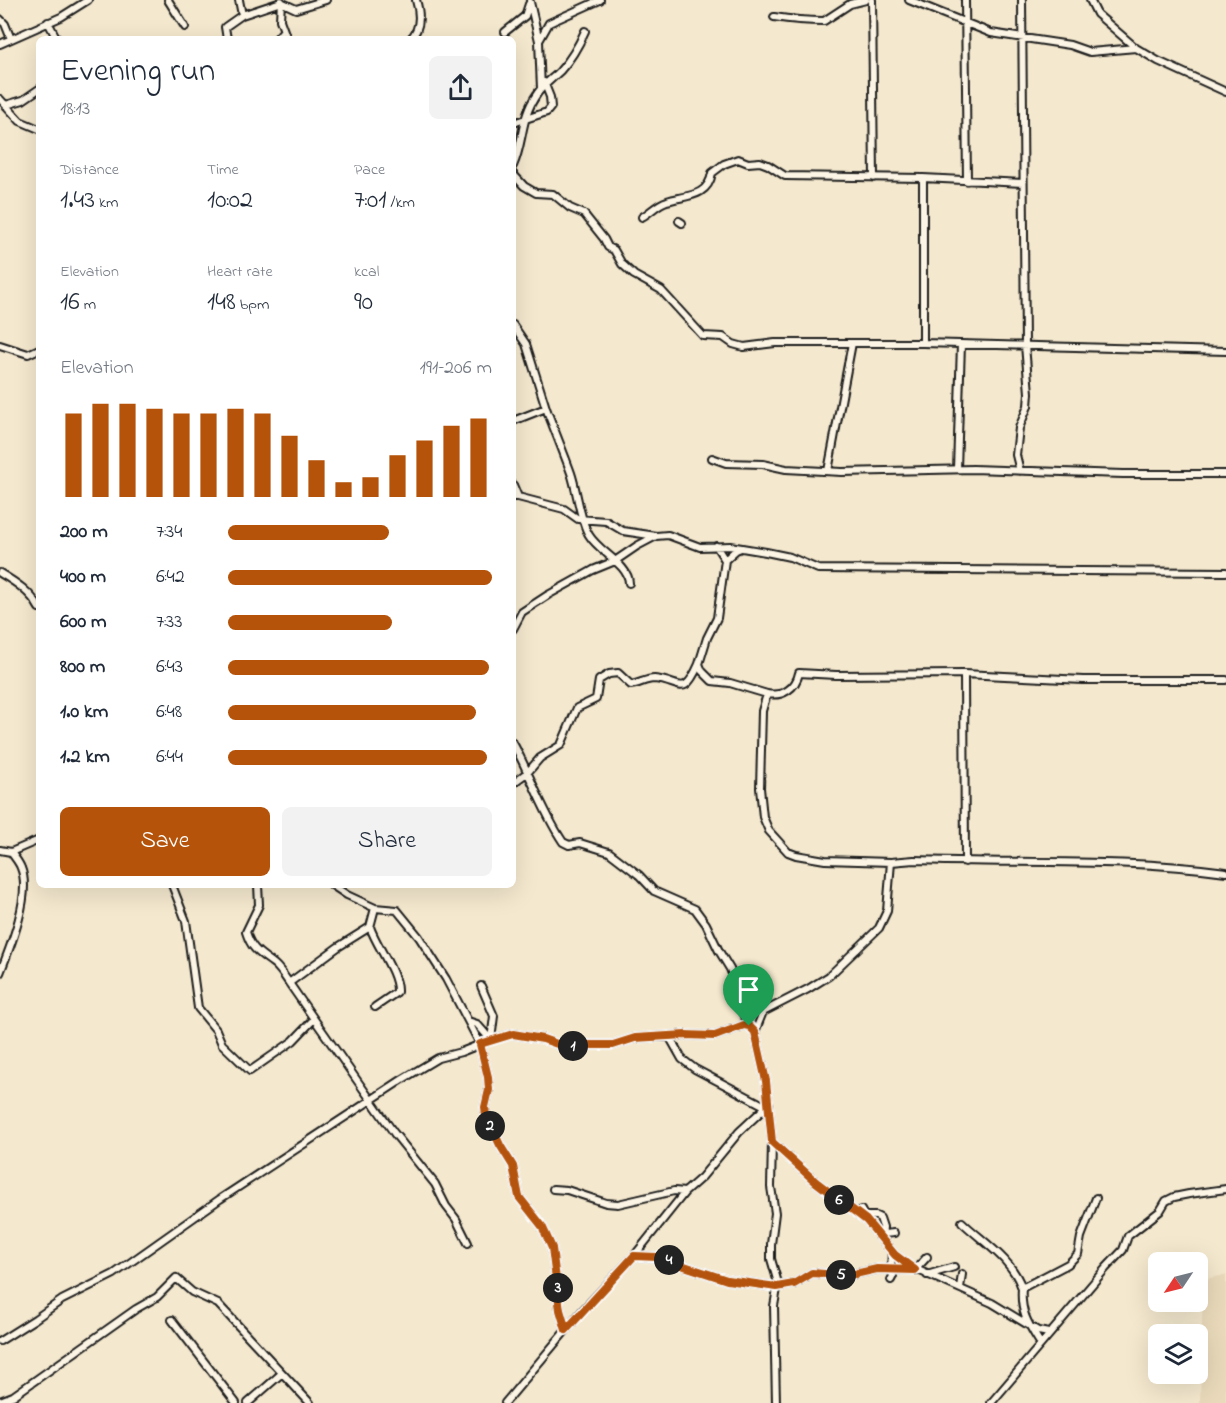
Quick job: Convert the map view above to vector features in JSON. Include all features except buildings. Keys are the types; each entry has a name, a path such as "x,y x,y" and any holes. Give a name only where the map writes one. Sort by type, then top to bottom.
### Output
{"street":[{"path":"0,44 88,0"},
{"path":"168,0 185,27"},
{"path":"239,0 242,15"},
{"path":"226,36 225,27 242,15 281,1 296,9 326,0"},
{"path":"413,36 420,13 416,0"},
{"path":"539,41 549,23 600,0"},
{"path":"774,16 798,22 814,19 824,21 850,4 866,0"},
{"path":"872,0 874,178"},
{"path":"909,0 991,33 1070,45 1090,52 1136,48"},
{"path":"965,0 967,181"},
{"path":"1020,471 1016,455 1018,434 1028,406 1029,393 1023,183 1022,0"},
{"path":"1090,0 1097,14 1136,48 1158,61 1226,92"},
{"path":"281,1 280,20 286,36"},
{"path":"516,122 548,112 551,107 550,97 543,87 539,41 530,1"},
{"path":"505,32 525,16 530,1"},
{"path":"0,19 5,24 11,39"},
{"path":"48,22 55,36"},
{"path":"279,36 283,31"},
{"path":"516,158 522,128 531,104 543,87 568,61 585,31"},
{"path":"6,105 23,100 36,91"},
{"path":"0,99 20,121 36,128"},
{"path":"642,217 667,201 682,199 705,189 711,182 712,173 724,164 738,159 748,163 760,162 785,176 922,178 1023,183"},
{"path":"516,177 524,186 536,193 553,194 570,208 584,213 608,248 614,250 622,264 634,275 661,290 704,336 723,337 733,344 744,347 775,343 923,343 1226,351"},
{"path":"922,178 923,343"},
{"path":"516,329 526,344 546,408 571,473 587,533 603,552 626,571 629,583"},
{"path":"828,471 852,343"},
{"path":"957,469 962,344"},
{"path":"0,345 28,354 36,350"},
{"path":"516,420 546,408"},
{"path":"712,458 726,463 763,464 786,469 828,471 957,469 1226,474"},
{"path":"516,497 564,509 578,519 606,521 623,531 656,536 668,535 700,547 741,548 790,557 818,569 1226,572"},
{"path":"516,614 593,570 615,561 656,536"},
{"path":"716,546 725,560"},
{"path":"516,781 528,772 540,758 561,745 577,708 596,699 599,680 609,674 618,673 631,685 648,679 683,686 692,680 717,618 725,560 741,548"},
{"path":"0,573 19,584 36,602"},
{"path":"516,623 522,612"},
{"path":"699,664 702,671 712,681 730,683 773,695 790,690 797,682 799,673 964,674 1083,680 1226,680"},
{"path":"964,674 965,862"},
{"path":"767,694 762,711 760,788 763,817 769,831 788,852 825,860 1136,865 1191,867 1226,872"},
{"path":"516,749 536,793 565,844 578,842 609,852 642,878 654,891 687,904 699,913 734,977 738,1001 749,1026 755,1032"},
{"path":"0,850 11,852 36,841"},
{"path":"0,973 20,916 24,884 22,869 11,852"},
{"path":"776,1403 774,1306 777,1279 771,1259 775,1213 771,1187 772,1142 755,1032 763,1012 829,976 883,924 887,911 891,862"},
{"path":"173,888 186,921 198,1008 216,1030 222,1044 250,1071 293,1041 314,1019"},
{"path":"259,888 259,905 246,932 250,943 259,955 275,965 289,983 371,1101 435,1184 468,1243"},
{"path":"336,888 375,908 397,910 414,930 446,979 480,1044 488,1077 486,1115 513,1166 519,1197 542,1226 552,1248 560,1310 566,1330"},
{"path":"375,908 370,927 375,943 398,984 397,992 375,1007"},
{"path":"289,983 370,927"},
{"path":"481,986 494,1016 491,1040"},
{"path":"468,1021 477,1024 491,1040"},
{"path":"0,1341 62,1300 114,1274 220,1198 438,1058 513,1034 543,1039 560,1045 613,1045 635,1038 715,1036 744,1025 749,1026"},
{"path":"669,1036 682,1059 695,1069 767,1105"},
{"path":"505,1403 547,1356 566,1330 634,1256 685,1192 702,1177 739,1132 767,1105"},
{"path":"772,1142 806,1174 864,1216 880,1218 883,1236"},
{"path":"553,1189 567,1190 606,1203 618,1204 674,1191 685,1192"},
{"path":"991,1403 1040,1343 1106,1268 1117,1259 1128,1236 1160,1211 1166,1201 1189,1194 1226,1189"},
{"path":"1022,1288 1068,1264 1078,1254 1080,1237 1096,1198"},
{"path":"860,1213 864,1202"},
{"path":"860,1213 883,1236 892,1251 915,1270 1001,1307 1033,1328 1049,1334"},
{"path":"962,1222 996,1251 1018,1277 1022,1288 1024,1316 1040,1343"},
{"path":"883,1236 894,1233"},
{"path":"891,1280 893,1276 892,1251"},
{"path":"634,1256 657,1257 727,1280 777,1287 794,1284 812,1273 838,1275 877,1269 915,1270 927,1257"},
{"path":"927,1275 954,1267"},
{"path":"960,1288 962,1274"},
{"path":"0,1401 13,1396 107,1329 158,1297 176,1278 202,1298 218,1304 310,1403"},
{"path":"172,1320 236,1403"},
{"path":"248,1403 281,1374"}],"shaded area":[{"path":"1226,1275 1226,1403 1200,1403 1200,1384 1208,1384 1208,1324 1202,1324 1202,1312 1208,1312 1208,1278"}],"route":[{"path":"744,1025 749,1026 755,1032 762,1064 769,1104 772,1142 806,1174 866,1220 895,1255 915,1270 877,1269 838,1275 812,1273 794,1284 777,1287 727,1280 657,1257 634,1256 566,1330 560,1310 552,1248 542,1226 534,1219 519,1197 513,1166 491,1129 486,1115 488,1077 480,1044 513,1034 543,1039 560,1045 613,1045 635,1038 715,1036 744,1025"}]}
